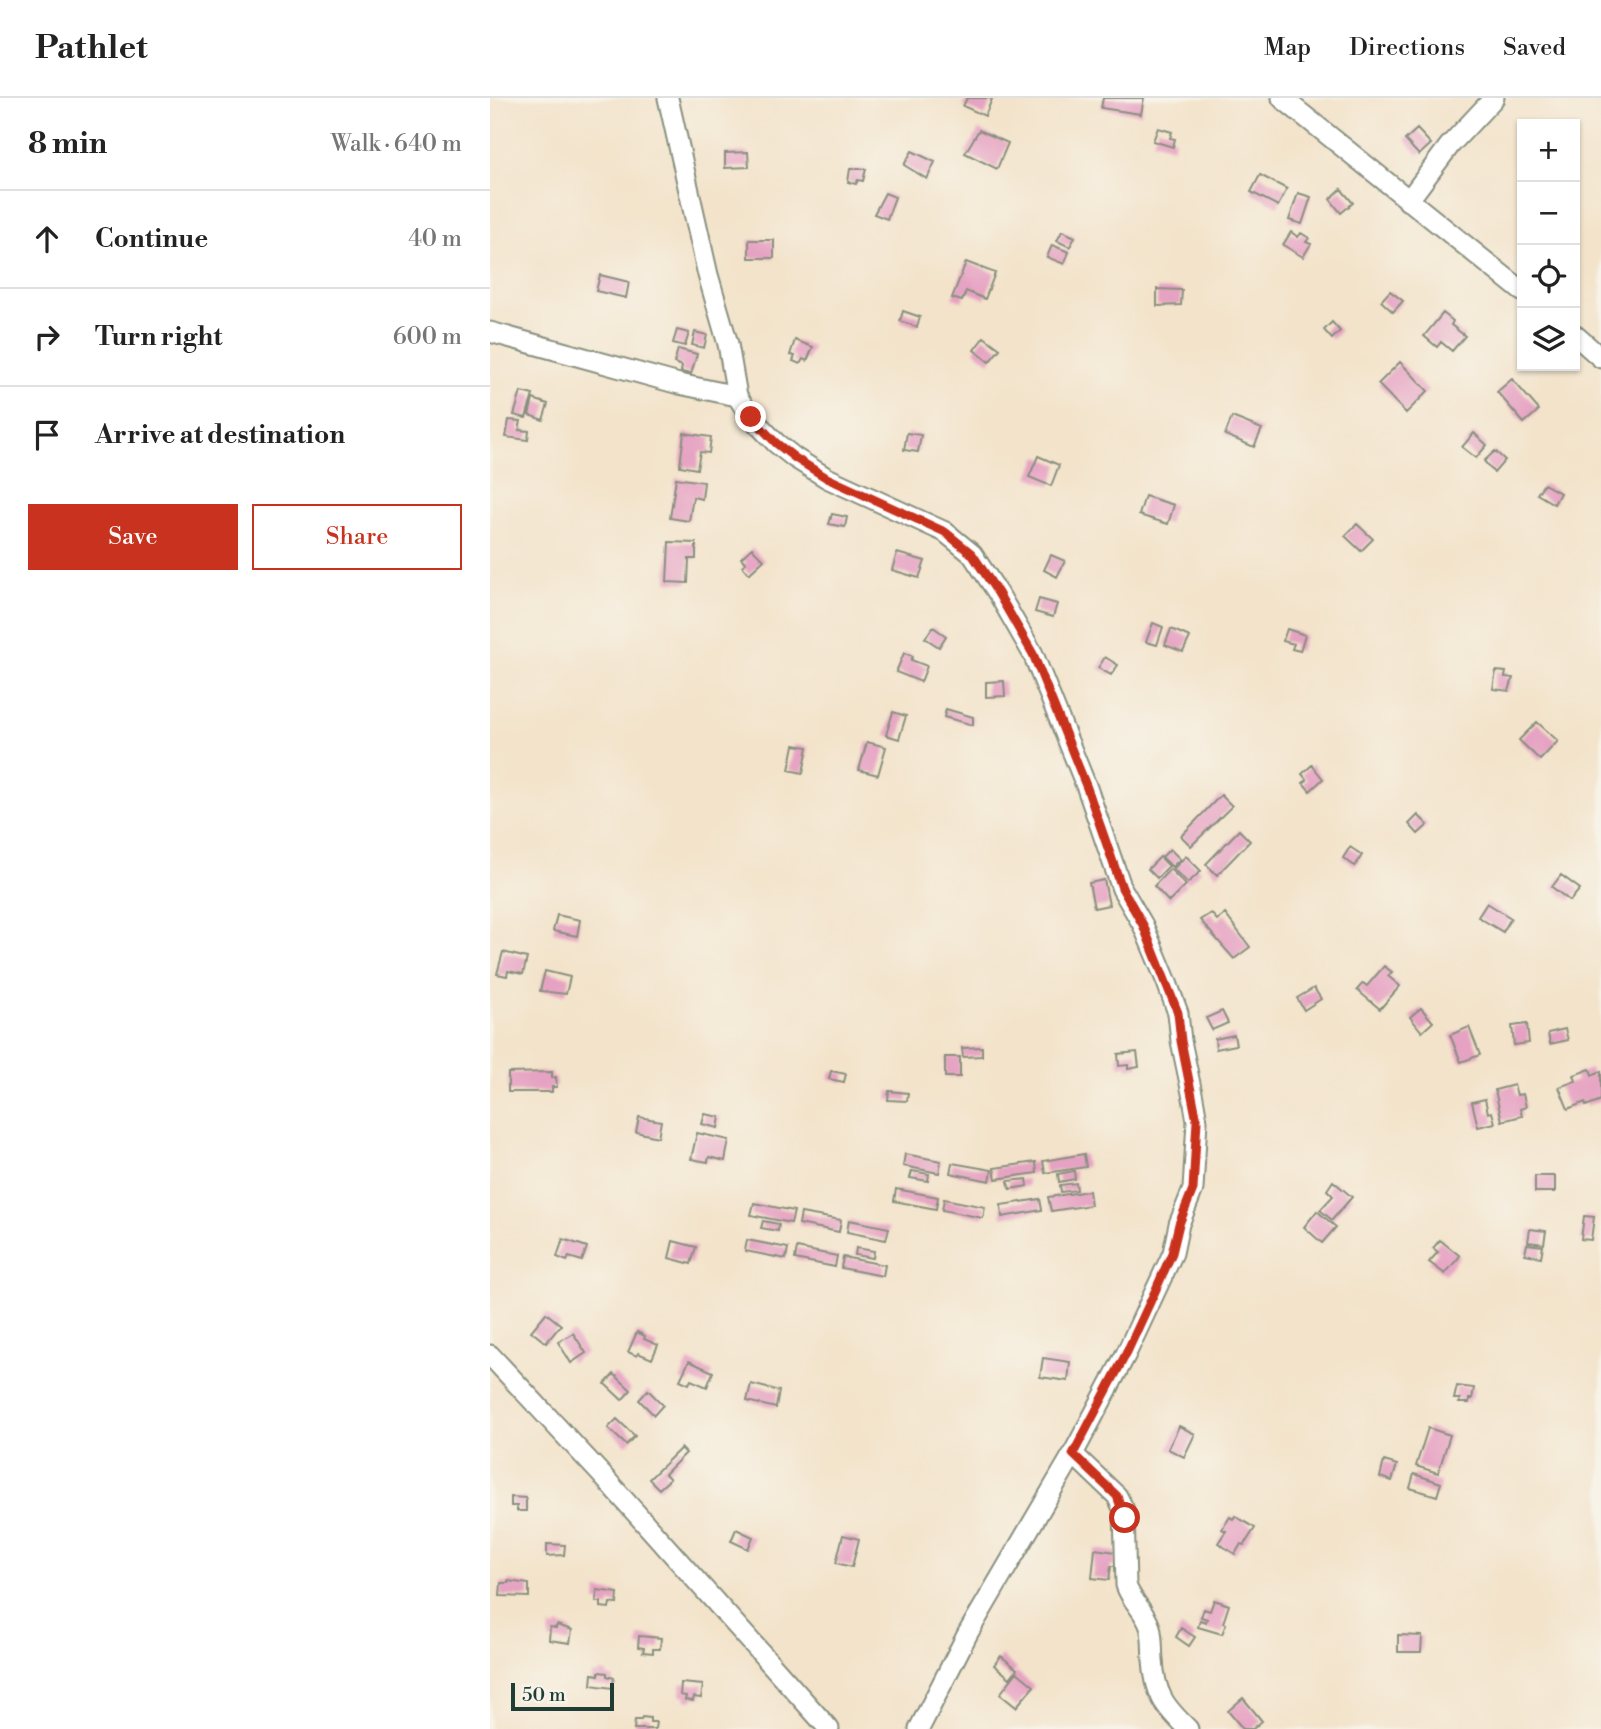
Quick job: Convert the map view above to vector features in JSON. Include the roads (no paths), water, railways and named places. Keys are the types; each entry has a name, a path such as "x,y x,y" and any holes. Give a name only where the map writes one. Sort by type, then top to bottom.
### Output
{"street":[{"path":"668,98 708,275 728,344 737,396 751,417 795,458 827,478 945,532 972,554 998,593 1033,654 1087,788 1122,888 1143,925 1178,1013 1197,1121 1193,1189 1179,1224 1172,1253 1157,1287 1126,1354 1073,1454 968,1633 919,1729"},
{"path":"1282,98 1517,287"},
{"path":"1408,201 1450,145 1494,98"},
{"path":"490,332 679,384 737,396"},
{"path":"1580,339 1601,358"},
{"path":"490,1355 601,1474 829,1729"},
{"path":"1073,1454 1117,1496 1124,1510 1126,1585 1129,1595 1149,1624 1154,1682 1167,1709 1188,1729"}]}
